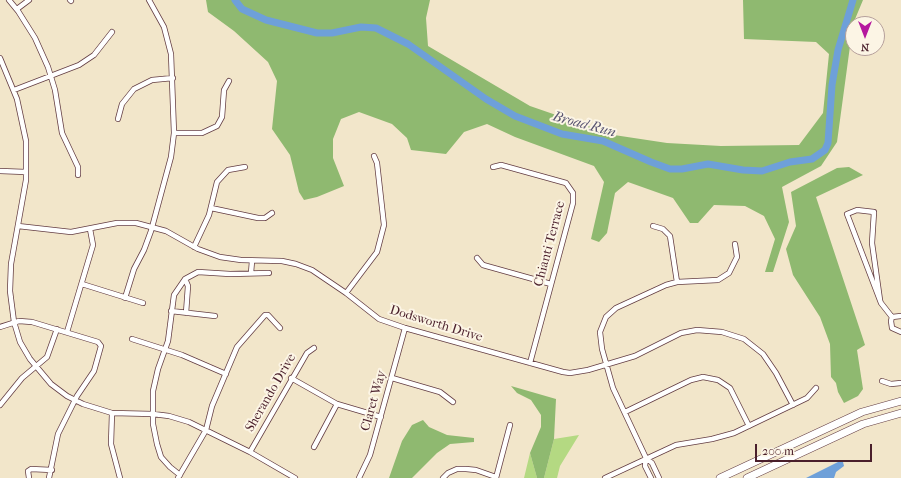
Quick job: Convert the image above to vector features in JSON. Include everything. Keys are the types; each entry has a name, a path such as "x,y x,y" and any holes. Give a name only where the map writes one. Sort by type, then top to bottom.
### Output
{"main road":[{"path":"720,478 862,412 901,401"},
{"path":"747,478 863,424 901,413"}],"street":[{"path":"9,0 17,9 35,38 51,77 62,133 78,168 78,176"},
{"path":"17,9 29,0"},
{"path":"125,298 134,269 144,250 152,226 171,157 174,133 171,54 160,18 149,0"},
{"path":"14,90 74,68 88,60 100,49 112,32"},
{"path":"0,58 14,90 24,127 26,172 24,196 10,278 11,301 14,322 25,351 36,367 51,384 75,400 96,409 112,413 153,414 179,419 206,430 250,452 295,478"},
{"path":"118,119 122,104 134,89 152,80 173,78"},
{"path":"174,133 202,132 217,126 222,118 224,90 229,81"},
{"path":"346,293 377,252 384,225 377,163 374,156"},
{"name":"Chianti Terrace","path":"493,167 501,165 566,183 573,193 573,203 530,363"},
{"path":"194,247 211,208 215,187 221,176 234,168 245,167"},
{"path":"0,171 26,172"},
{"path":"211,208 258,218 265,218 272,213"},
{"path":"880,300 872,243 874,212 857,210 847,214 880,300 892,317 892,328 901,332"},
{"name":"Dodsworth Drive","path":"18,226 62,232 90,229 127,222 152,226 172,234 194,247 220,257 252,261 282,261 296,264 312,270 346,293 379,319 405,328 570,373 635,356 681,333 707,330 722,332 744,339 763,354 776,373 793,405"},
{"path":"653,226 663,229 670,236 677,282"},
{"path":"67,332 93,245 90,229"},
{"path":"659,478 652,463 646,458 613,388 606,364 600,332 606,317 616,308 666,285 677,282 710,281 723,277 729,273 736,263 737,249 735,244"},
{"path":"477,258 483,265 550,284"},
{"path":"252,261 252,274"},
{"path":"268,273 252,274 198,272 185,279 174,295 171,311 170,333 155,379 153,414 154,434 159,452 179,476 206,430 212,406 237,347 263,316 268,315 280,328"},
{"path":"185,279 188,286 186,313"},
{"path":"82,284 142,303"},
{"path":"171,311 215,316"},
{"path":"892,317 901,316"},
{"path":"0,327 14,322 32,322 98,342 101,346 94,371 75,400 58,434 52,470 49,478"},
{"name":"Claret Way","path":"359,478 370,455 405,328"},
{"path":"0,405 22,378 43,362 49,353 57,329"},
{"path":"132,340 165,350 226,374"},
{"name":"Sherando Drive","path":"250,452 306,353 314,348"},
{"path":"625,412 686,382 703,376 718,380 730,388 749,426"},
{"path":"291,378 337,404 381,417"},
{"path":"392,378 440,392 453,402"},
{"path":"882,381 891,384 901,384"},
{"path":"605,478 676,444 712,439 734,433 808,398 816,388"},
{"path":"314,447 337,404"},
{"path":"112,413 111,444 120,478"},
{"path":"443,478 448,473 457,469 466,469 476,470 496,478 510,425"},
{"path":"646,458 645,466 650,478"},
{"path":"28,478 28,471 31,469 52,470"}],"green space":[{"path":"206,0 430,0 426,18 428,46 530,106 614,135 667,143 721,146 799,145 823,113 829,54 816,42 744,39 743,0 863,0 856,16 845,16 845,56 849,56 837,142 821,166 782,187 789,222 773,272 765,272 775,239 764,216 745,206 714,205 698,223 690,223 673,198 628,182 615,193 607,233 599,242 591,239 604,182 594,166 515,137 487,124 464,132 446,154 411,150 407,138 392,124 359,112 341,119 333,139 333,158 344,186 317,197 304,200 299,192 290,155 272,129 277,81 268,62 234,31 208,12"},
{"path":"849,167 863,175 816,197 865,345 857,350 863,389 858,396 844,403 838,392 836,383 831,377 830,344 820,317 793,275 786,249 796,226 791,192 837,168"},
{"path":"511,386 556,399 554,439 544,478 537,478 530,453 541,427 541,415 531,400 517,393"},
{"path":"423,420 429,427 447,435 474,438 474,442 450,444 437,453 412,478 389,478 402,441 412,425"},
{"path":"579,435 560,466 557,478 544,478 554,439"},
{"path":"530,453 537,478 524,478"}],"water":[{"path":"840,461 843,462 844,466 836,472 834,478 806,478"}],"waterway":[{"name":"Broad Run","path":"235,0 242,9 266,20 317,33 332,33 361,27 376,28 408,44 486,99 515,116 562,134 603,141 670,169 682,169 708,164 743,170 762,171 790,162 812,159 825,150 828,143 832,85 838,50 853,0"}]}
